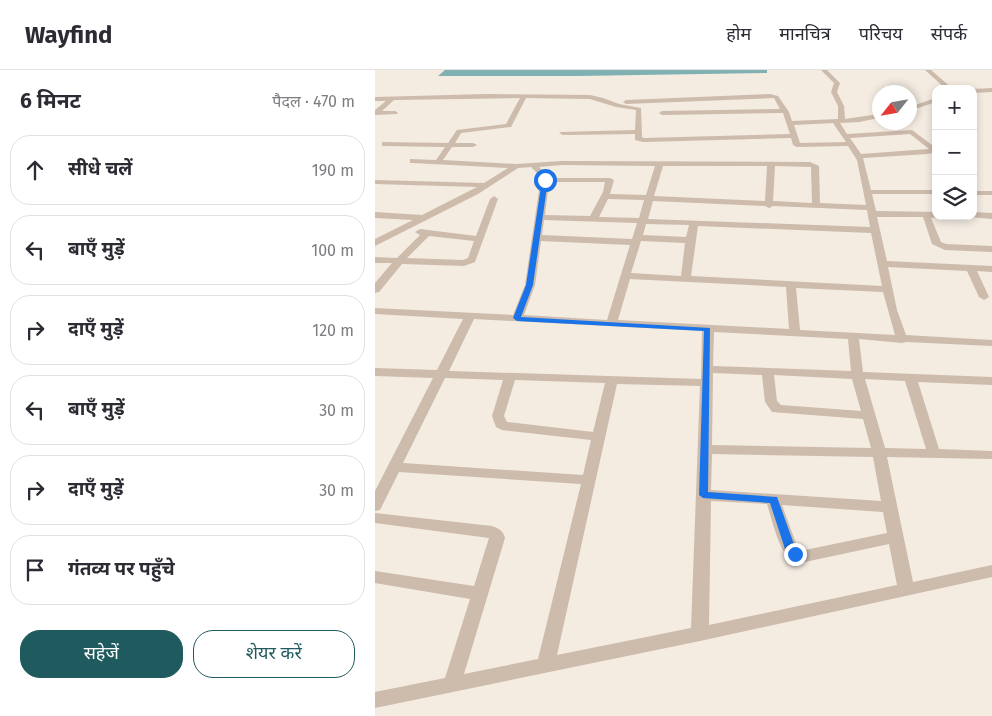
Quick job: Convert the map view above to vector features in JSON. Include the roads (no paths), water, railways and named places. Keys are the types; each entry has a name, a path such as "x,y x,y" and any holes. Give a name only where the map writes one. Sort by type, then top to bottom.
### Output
{"street":[{"path":"824,70 837,83 834,92 840,102 843,116 839,122"},
{"path":"928,70 945,85"},
{"path":"977,91 992,90"},
{"path":"437,162 462,130 509,126 524,96"},
{"path":"375,99 524,96 590,97 618,106 639,109"},
{"path":"608,102 776,97 790,123 801,154"},
{"path":"375,113 392,99"},
{"path":"645,101 641,103 639,109 637,132 639,140 794,136"},
{"path":"917,106 932,101"},
{"path":"661,113 784,111"},
{"path":"375,113 395,113"},
{"path":"790,123 839,122 872,117"},
{"path":"839,122 858,156 877,230 892,310 902,340"},
{"path":"563,133 637,132"},
{"path":"797,145 912,132 933,150 928,152 858,156"},
{"path":"385,144 473,145"},
{"path":"413,162 524,166 561,163 813,164 817,206"},
{"path":"611,324 660,163"},
{"path":"769,205 771,163"},
{"path":"517,318 530,285 545,180 545,176 524,166"},
{"path":"375,243 524,166"},
{"path":"545,180 608,180 610,182 605,196 593,219"},
{"path":"375,182 485,185"},
{"path":"868,192 932,192"},
{"path":"977,193 992,193"},
{"path":"605,196 817,206 931,215 937,244 945,247 992,249"},
{"path":"375,260 469,262 472,260 494,199"},
{"path":"375,215 424,218"},
{"path":"977,215 992,216"},
{"path":"539,217 877,230"},
{"path":"686,279 690,240 695,223"},
{"path":"413,231 480,239"},
{"path":"375,290 399,261 427,233"},
{"path":"536,238 690,240"},
{"path":"883,264 992,269"},
{"path":"971,268 984,297"},
{"path":"626,276 888,289"},
{"path":"791,284 795,334"},
{"path":"375,311 902,340 992,343"},
{"path":"375,506 470,316"},
{"path":"700,634 708,329"},
{"path":"853,337 857,374 879,452 906,589"},
{"path":"375,372 612,380 768,371 992,381"},
{"path":"768,371 771,402 777,409 869,415"},
{"path":"510,376 498,416 501,424 507,427 598,437"},
{"path":"910,377 934,454"},
{"path":"546,665 587,480 612,380"},
{"path":"705,449 992,455"},
{"path":"395,467 587,480"},
{"path":"703,495 890,507"},
{"path":"773,500 790,549 795,554 805,556 896,537"},
{"path":"375,518 496,534 497,538 451,684"},
{"path":"375,700 700,634 992,571"},
{"path":"375,577 480,594"}],"water":[{"path":"445,70 767,70 767,73 438,76"}]}
